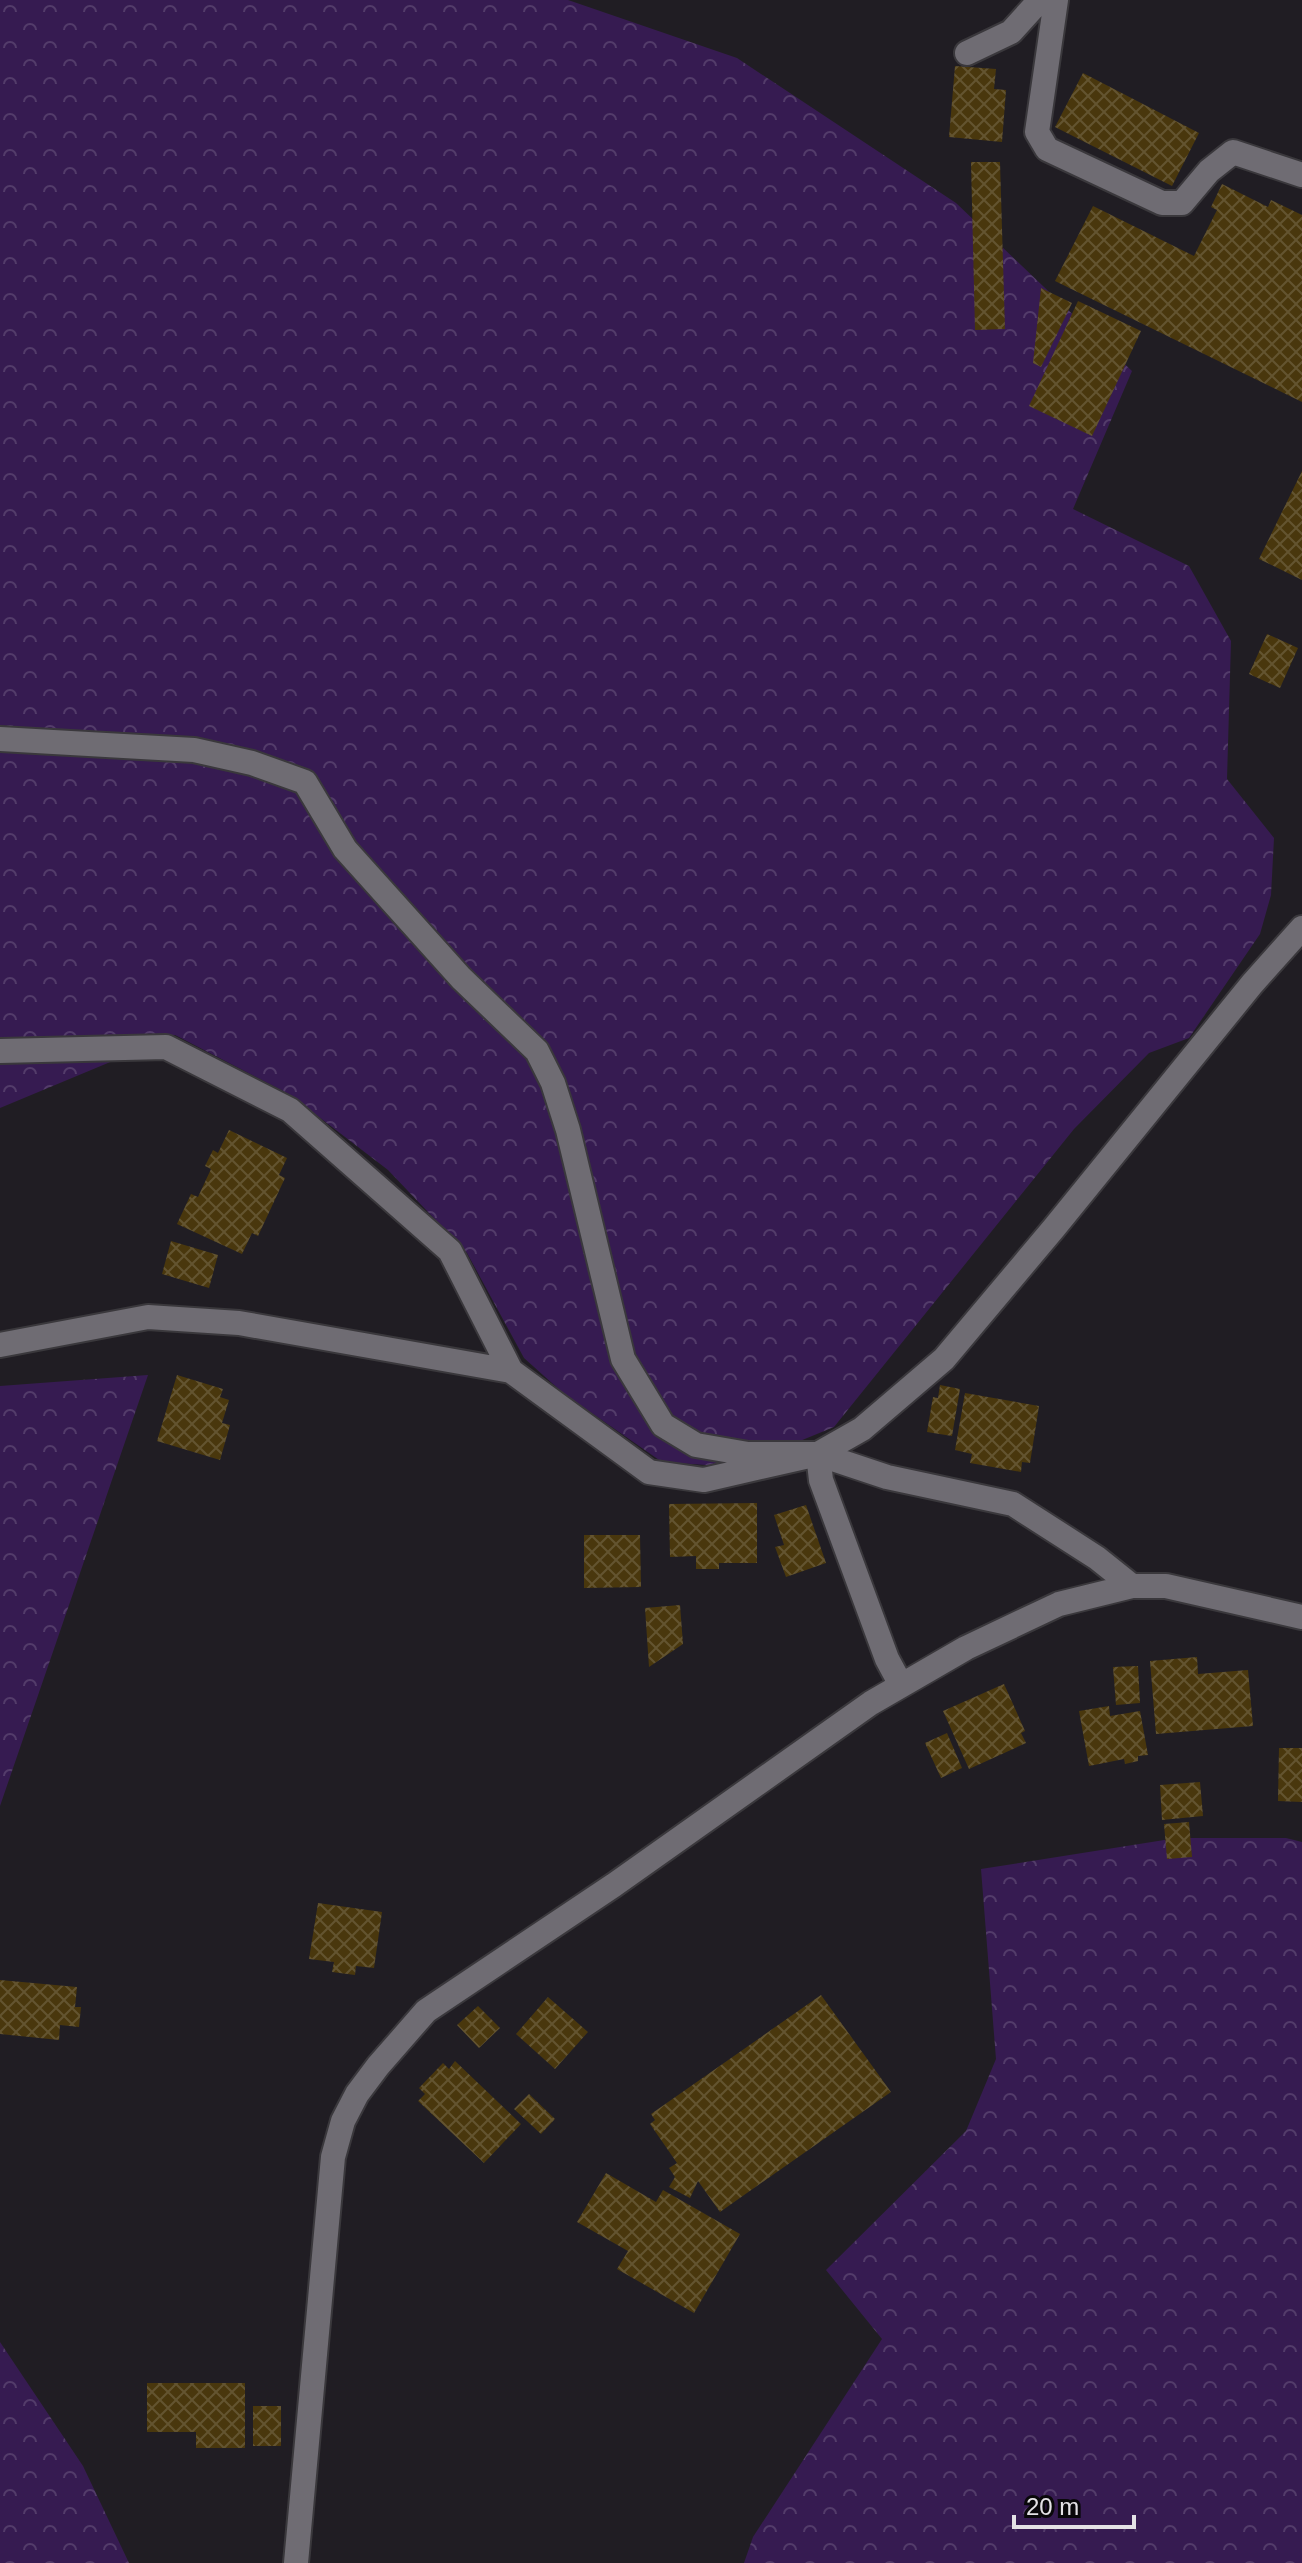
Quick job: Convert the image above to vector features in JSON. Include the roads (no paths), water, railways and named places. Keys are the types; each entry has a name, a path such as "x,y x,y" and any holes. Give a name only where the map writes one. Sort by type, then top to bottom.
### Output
{"street":[{"path":"967,53 1011,32 1040,0"},
{"path":"1056,0 1037,132 1047,149 1162,203 1182,203 1209,171 1233,152 1302,175"},
{"path":"0,739 194,750 252,763 305,782 345,849 461,978 537,1051 553,1083 568,1130 623,1359 663,1425 696,1445 748,1454 818,1454 887,1477 1013,1504 1097,1558 1132,1586"},
{"path":"0,1345 148,1317 239,1323 511,1371 649,1472 704,1480 818,1454 862,1429 944,1359 1252,984 1302,928"},
{"path":"0,1051 166,1047 290,1110 450,1251 511,1371"},
{"path":"818,1454 821,1480 887,1659 901,1685"},
{"path":"296,2563 333,2157 343,2121 357,2094 426,2011 614,1885 871,1703 966,1648 1059,1604 1132,1586 1166,1586 1302,1617"}]}
